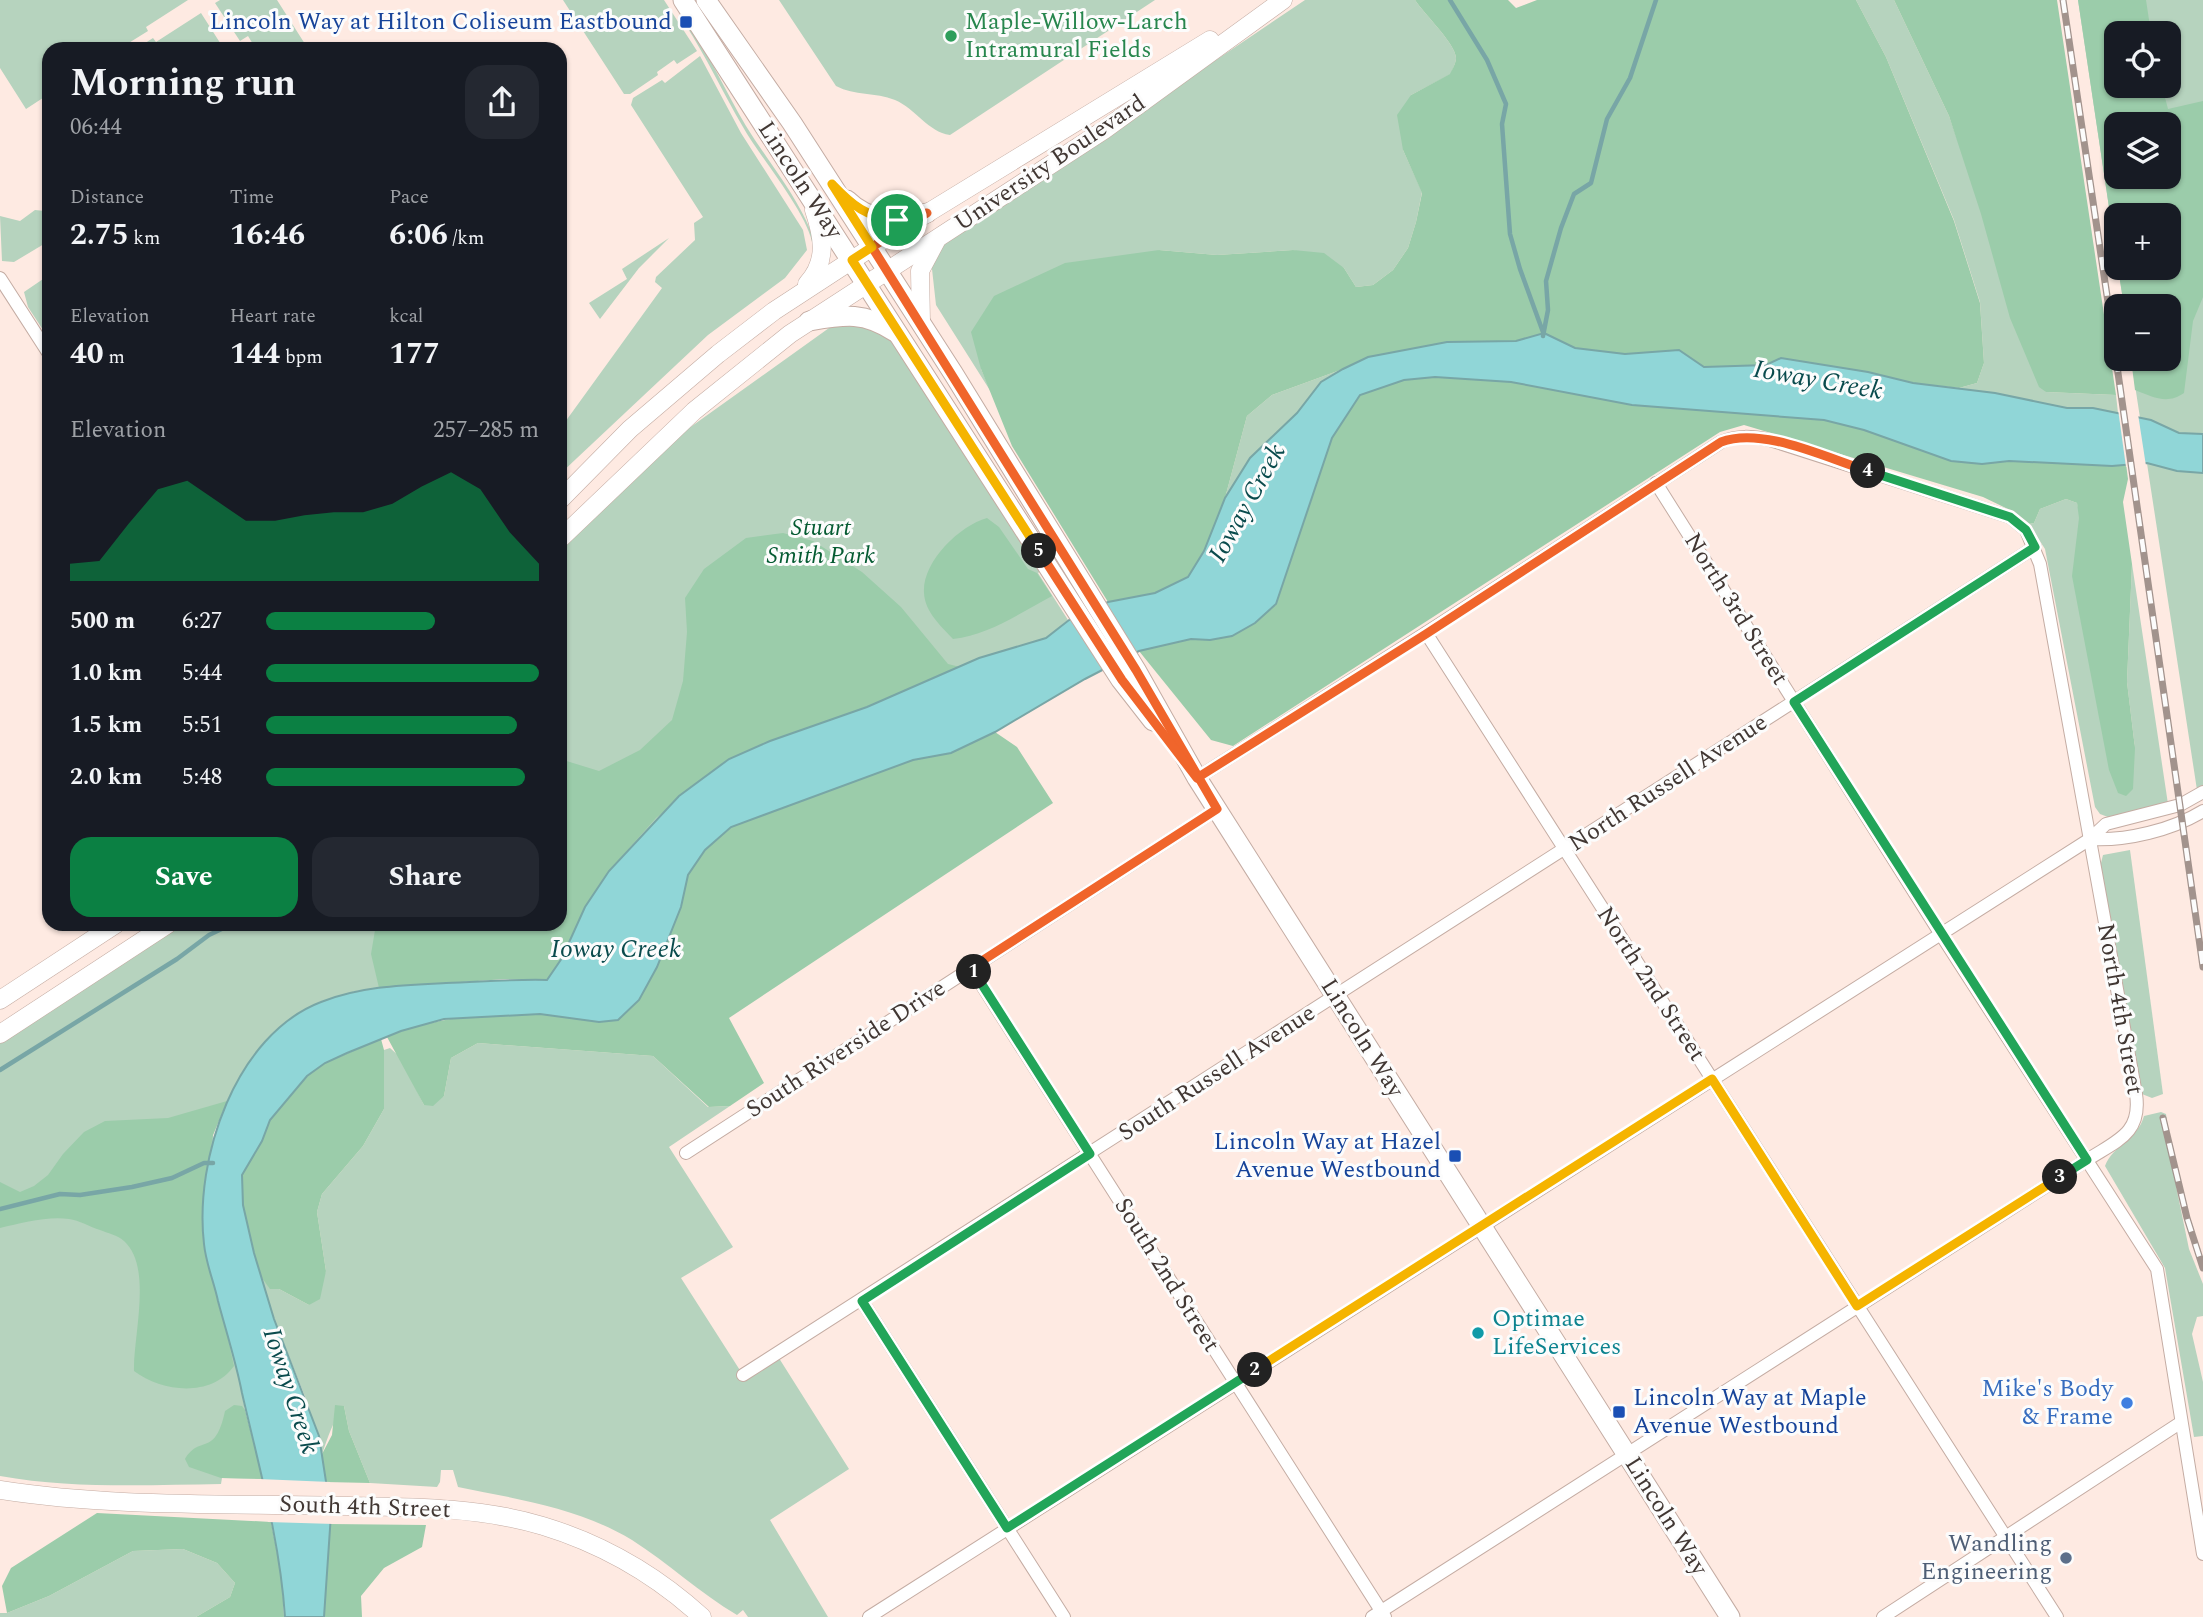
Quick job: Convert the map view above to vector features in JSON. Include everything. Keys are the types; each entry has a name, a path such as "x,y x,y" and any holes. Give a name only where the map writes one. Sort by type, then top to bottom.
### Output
{"main road":[{"name":"Lincoln Way","path":"683,0 900,336 1056,561 1197,778 1730,1617"},
{"name":"Lincoln Way","path":"706,0 832,184 921,323 1056,561"},
{"name":"University Boulevard","path":"567,493 629,429 718,354 795,297 1275,0"},
{"name":"University Boulevard","path":"567,532 694,411 809,321 1104,130 1283,0"},
{"path":"832,184 852,205 870,216 897,220 927,213"},
{"path":"795,297 813,278 823,256 819,224 810,196"},
{"path":"921,323 920,271 923,261 940,235"},
{"path":"809,321 861,316 873,318 900,336"},
{"path":"0,1000 105,931"},
{"path":"0,1034 157,931"},
{"name":"South 4th Street","path":"0,1490 138,1501 369,1506 494,1514 582,1540 628,1563 676,1595 702,1617"}],"street":[{"path":"0,278 42,343"},
{"path":"1197,778 1426,634 1656,483 1721,442 1734,437 1749,436 1770,440 2010,517 2026,530 2035,547"},
{"name":"North 3rd Street","path":"1656,483 2087,1160"},
{"name":"North Russell Avenue","path":"1336,997 2035,547"},
{"name":"North 4th Street","path":"1379,1615 1626,1453 2087,1160 2134,1125 2138,1110 2035,547"},
{"name":"North 2nd Street","path":"1426,634 2057,1617"},
{"path":"869,1617 2090,839 2106,824 2180,805 2203,792"},
{"name":"South Riverside Drive","path":"686,1153 1217,809"},
{"path":"2090,839 2109,840 2157,829 2197,814"},
{"name":"South 2nd Street","path":"971,968 1235,1382 1379,1615"},
{"name":"South Russell Avenue","path":"743,1375 1336,997"},
{"path":"2087,1160 2157,1269 2203,1554"},
{"path":"862,1301 1064,1617"},
{"path":"1883,1617 2180,1423"}],"green space":[{"path":"0,0 188,0 146,27 148,31 130,42 42,42 42,99 26,109 0,68"},
{"path":"220,0 277,0 304,42 252,42 248,36 240,41 215,3"},
{"path":"563,0 664,0 697,51 677,64 674,60 657,72 658,75 630,94 624,94"},
{"name":"Maple-Willow-Larch Intramural Fields","path":"779,0 1155,0 950,135 935,130 895,100 836,86"},
{"path":"1305,0 1415,0 1455,52 1456,60 1451,74 1411,95 1403,150 1422,192 1408,248 1393,270 1373,285 1356,287 1344,268 1293,250 1217,255 1159,250 981,369 991,392 936,305 932,269 926,268 942,245"},
{"path":"1415,0 1508,0 1516,8 1537,0 1856,0 1886,57 1954,221 1980,303 1984,363 1977,383 1959,388 1913,383 1868,372 1781,358 1766,365 1703,367 1679,350 1626,354 1575,348 1544,333 1516,341 1447,342 1368,357 1272,395 1247,416 1225,498 1204,551 1188,577 1155,593 1108,602 1012,446 981,369 971,332 994,296 1065,263 1159,250 1217,255 1293,250 1324,253 1344,268 1356,287 1373,285 1393,270 1408,248 1422,193 1403,150 1397,115 1411,95 1450,74 1456,60 1451,45"},
{"path":"1856,0 1894,0 1949,116 2046,392 2116,395 2118,413 2093,408 2067,408 1959,388 1977,383 1984,363 1980,302 1954,220 1886,57"},
{"path":"1894,0 2057,0 2104,315 2104,371 2112,371 2116,395 2046,392 2039,387 2010,318 1981,214 1949,116"},
{"path":"2078,0 2203,0 2203,786 2197,790 2133,371 2181,371 2181,294 2122,294 2120,280 2181,280 2181,203 2108,203 2106,189 2181,189 2181,112 2104,112 2104,174"},
{"path":"2078,0 2146,0 2149,21 2104,21 2104,98 2165,98 2168,109 2203,101 2203,297 2193,321 2184,393 2178,397 2160,399 2135,390 2133,371 2181,371 2181,294 2122,294 2120,280 2181,280 2181,203 2108,203 2106,189 2181,189 2181,112 2104,112 2104,174"},
{"path":"201,13 220,42 156,42"},
{"path":"688,23 746,126 803,214 816,246 813,247 810,234 794,203 743,127 685,24"},
{"path":"700,56 741,133 803,230 807,250 785,278 708,335 567,467 567,419 662,288 655,282 656,277 695,240 694,223 703,217 631,105 633,98 662,80 665,83"},
{"path":"35,210 42,211 42,245 14,262 2,261 0,216 20,221"},
{"path":"669,238 639,268 600,319 589,303 627,279 622,269"},
{"path":"42,280 42,328 28,307 24,292"},
{"name":"Stuart Smith Park","path":"836,323 873,326 896,344 1042,570 1038,573 1068,620 1046,638 979,658 937,677 572,937 422,983 356,991 319,1002 242,1072 213,1135 242,1392 247,1423 263,1479 222,1478 221,1484 110,1485 55,1483 0,1476 0,1042 171,931 567,931 567,543 603,503 664,446"},
{"path":"1343,369 1321,382 1297,413 1250,458 1225,498 1247,416 1272,395"},
{"path":"1435,377 1511,382 1632,405 1824,420 1864,430 1951,461 1982,464 2009,461 2112,466 2126,464 2128,479 2123,502 2132,564 2127,682 2135,748 2133,789 2126,796 2118,793 2109,770 2072,576 2079,518 2077,503 2066,499 2040,509 2034,523 2029,524 2012,511 1983,497 1744,425 1720,432 1233,746 1211,740 1139,651 1191,639 1210,640 1276,605 1332,438 1349,409 1360,395 1404,380"},
{"path":"2066,499 2077,503 2135,748 2127,682 2132,564 2168,804 2108,817 2100,814 2095,807 2045,549 2029,524 2034,523 2040,509"},
{"path":"987,518 999,527 1028,569 1037,573 1052,596 992,628 953,639 927,606 925,581 929,569 944,547 965,529"},
{"path":"783,533 813,541 862,572 901,607 948,664 960,667 867,707 770,741 729,759 656,818 609,871 562,958 547,980 505,979 379,988 371,954 375,931 567,931 567,761 599,771 640,750 672,720 683,681 687,632 685,598 704,569 746,538"},
{"path":"995,732 1017,747 1053,803 729,1018 764,1083 730,1106 709,1107 653,1056 478,1043 451,1058 444,1096 433,1106 424,1105 387,1037 442,1021 499,1014 618,1020 657,967 681,907 688,875 705,850 731,827 913,760 951,753"},
{"path":"2130,850 2163,1094 2152,1098 2142,1094 2100,867 2103,855"},
{"path":"381,1039 384,1050 384,1109 363,1146 322,1194 317,1212 326,1271 320,1299 309,1305 279,1289 270,1289 261,1277 243,1205 242,1175 262,1141 270,1120 307,1076 325,1063"},
{"path":"478,1043 653,1056 708,1107 730,1106 669,1147 733,1247 681,1278 743,1375 777,1355 849,1469 770,1520 828,1617 748,1617 743,1610 737,1615 632,1540 612,1529 547,1506 458,1487 453,1470 441,1470 437,1487 370,1483 349,1431 344,1406 322,1454 308,1404 274,1319 261,1277 270,1288 279,1289 309,1305 326,1271 317,1212 322,1194 363,1146 384,1109 384,1050 390,1048 400,1057 424,1105 444,1096 451,1058"},
{"path":"227,1101 213,1135 204,1190 203,1223 234,1366 213,1383 200,1387 158,1384 134,1371 140,1284 133,1253 124,1241 77,1221 61,1218 0,1228 0,1182 20,1192 34,1186 48,1175 84,1132 105,1121 168,1118"},
{"path":"2161,1112 2166,1114 2189,1249 2203,1284 2203,1316 2197,1317 2192,1334 2203,1382 2203,1436 2194,1437 2165,1268 2105,1166 2136,1131 2144,1116"},
{"path":"234,1405 242,1406 245,1410 263,1479 221,1478 189,1467 185,1459 196,1448 217,1435 225,1411"},
{"path":"335,1405 344,1406 349,1431 370,1483 326,1482 322,1454 332,1435"},
{"path":"97,1513 271,1522 282,1579 284,1617 196,1617 230,1597 235,1583 217,1563 183,1549 133,1551 49,1596 7,1613 2,1586 11,1568"},
{"path":"330,1524 426,1525 422,1547 384,1568 361,1596 362,1617 324,1617"},
{"path":"183,1549 217,1563 235,1583 230,1597 196,1617 0,1617 0,1613 7,1613 49,1596 133,1551"}],"water":[{"name":"Ioway Creek","path":"1544,333 1575,348 1625,354 1679,350 1704,367 1766,365 1781,358 1868,372 1913,383 1995,393 2067,408 2093,408 2151,420 2179,433 2203,434 2203,473 2177,471 2147,463 2112,466 1951,461 1864,430 1824,420 1632,405 1511,382 1435,377 1404,380 1360,395 1332,438 1276,604 1255,623 1232,636 1210,640 1191,639 1139,651 995,732 951,753 913,760 731,827 705,850 688,875 681,907 657,967 639,1000 618,1020 599,1022 540,1014 444,1019 401,1031 347,1053 325,1063 307,1076 270,1120 262,1141 242,1175 243,1205 254,1253 274,1319 319,1436 331,1514 324,1617 285,1617 279,1560 268,1504 204,1244 206,1175 214,1139 226,1104 244,1071 265,1042 291,1018 321,1002 352,993 383,987 547,980 562,958 585,907 609,871 679,796 729,759 770,741 867,707 979,658 1046,638 1069,620 1108,602 1155,593 1188,577 1204,551 1225,498 1250,458 1297,413 1321,382 1343,369 1368,357 1447,342 1516,341"}],"pier":[{"path":"2118,409 2138,414 2146,466 2126,467"},
{"path":"259,1479 330,1482 334,1524 268,1522"}],"waterway":[{"path":"1450,0 1487,60 1506,104 1502,124 1510,234 1543,332"},
{"path":"1543,336 1548,310 1546,281 1561,228 1574,194 1591,183 1607,119 1630,78 1656,0"},
{"path":"0,1070 217,931"},
{"path":"0,1209 60,1194 80,1195 132,1187 172,1178 204,1163 213,1163"}],"railway":[{"path":"2063,0 2107,294"},
{"path":"2118,371 2203,967"},
{"path":"2163,1118 2187,1218 2203,1268"}],"place":[{"name":"Lincoln Way at Hilton Coliseum Eastbound","path":"686,22"},
{"name":"Maple-Willow-Larch Intramural Fields","path":"951,36"},
{"name":"Lincoln Way at Hazel Avenue Westbound","path":"1455,1156"},
{"name":"Optimae LifeServices","path":"1478,1333"},
{"name":"Mike's Body & Frame","path":"2127,1403"},
{"name":"Lincoln Way at Maple Avenue Westbound","path":"1619,1412"},
{"name":"Wandling Engineering","path":"2066,1558"}],"route":[{"path":"897,220 870,216 852,205 832,184 872,247 852,260 1122,680 1197,778 1426,634 1656,483 1721,442 1734,437 1749,436 1770,440 2010,517 2026,530 2035,547 1794,702 2087,1160 1857,1306 1712,1079 1007,1528 862,1301 1090,1154 971,968 1217,809 1197,778 1136,670 872,247 927,213 897,220"}]}
